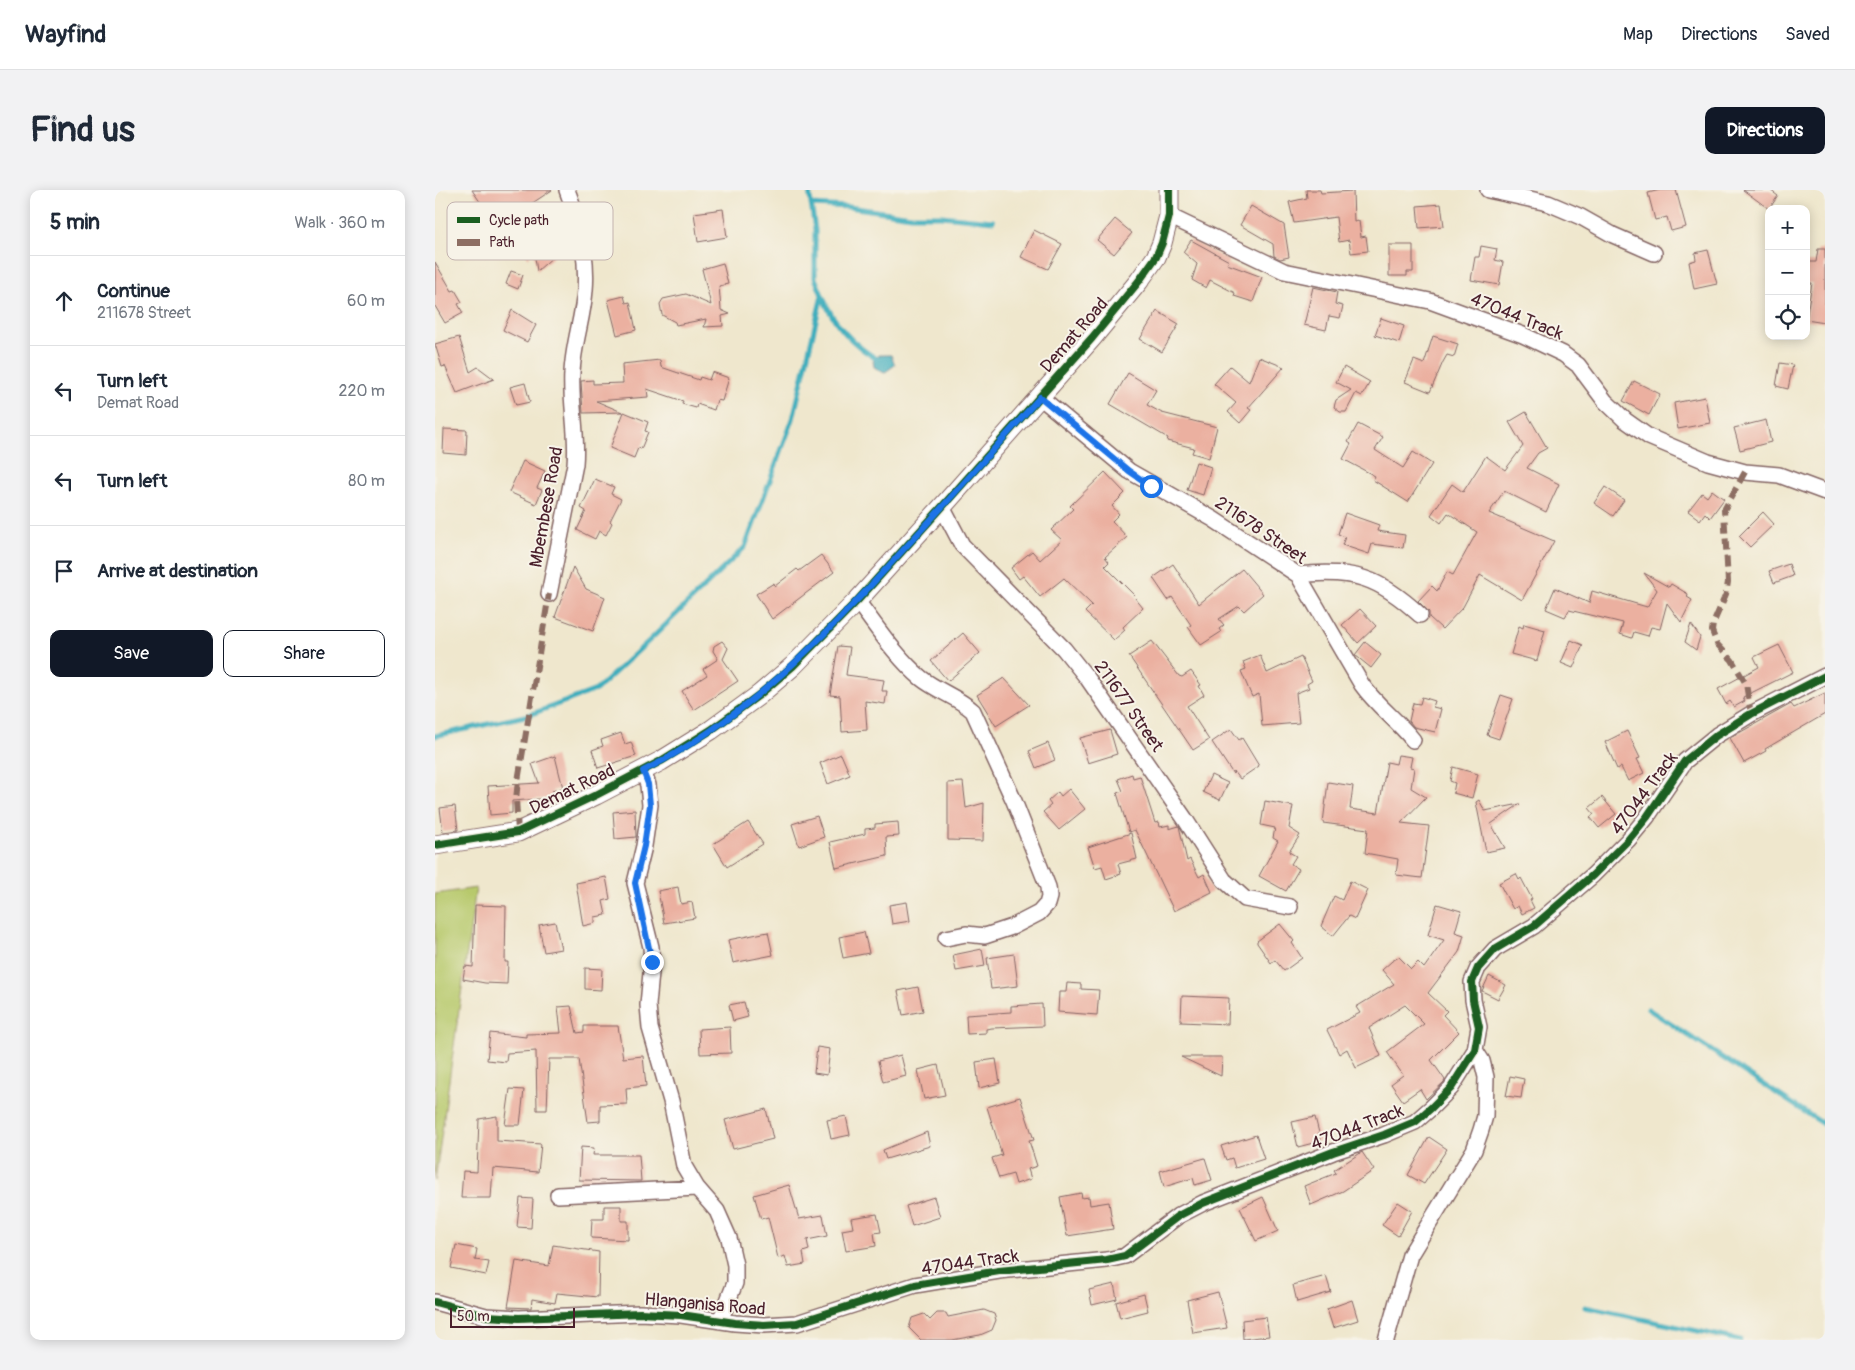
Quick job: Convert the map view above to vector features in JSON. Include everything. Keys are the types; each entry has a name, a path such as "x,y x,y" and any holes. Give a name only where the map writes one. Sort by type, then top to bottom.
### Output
{"street":[{"name":"Mbembese Road","path":"567,190 571,202"},
{"name":"Demat Road","path":"435,845 518,832 643,771 711,730 759,695 793,666 857,601 1098,331 1156,257 1169,216 1169,190"},
{"path":"1488,190 1548,204 1581,217 1613,235 1654,253"},
{"name":"47044 Track","path":"1169,216 1284,271 1430,301 1523,336 1563,354 1578,365 1605,401 1625,420 1649,436 1709,462 1745,472 1779,475 1825,492"},
{"name":"Mbembese Road","path":"549,594 575,464 577,442 571,376 573,352 585,290 583,260"},
{"name":"211678 Street","path":"1040,397 1129,471 1213,519 1298,575 1361,685 1374,701 1413,740"},
{"name":"211677 Street","path":"942,507 962,545 1064,649 1088,680 1180,811 1224,880 1245,899 1291,907"},
{"path":"1298,575 1343,574 1361,576 1400,596 1420,615"},
{"path":"857,601 898,653 920,677 966,704 973,711 1014,801 1048,886 1049,897 1047,904 1039,913 1012,927 985,936 965,934 946,938"},
{"name":"47044 Track","path":"852,1306 915,1285 999,1271 1107,1260 1125,1256 1178,1216 1203,1203 1415,1122 1451,1088 1475,1050 1479,1027 1473,1000 1472,982 1478,968 1495,949 1534,926 1614,854 1647,817 1685,761 1717,735 1759,709 1825,676"},
{"path":"643,771 648,784 650,805 644,846 635,883 651,947 652,962 648,1005 650,1028 671,1101 684,1166 697,1188 717,1211 724,1226 735,1265 735,1283 720,1321"},
{"path":"1386,1340 1410,1255 1473,1150 1481,1130 1487,1101 1486,1076 1482,1061 1475,1050"},
{"path":"558,1195 697,1188"},
{"name":"Hlanganisa Road","path":"435,1302 486,1316 519,1318 640,1313 681,1315 764,1325 797,1323 852,1306"}],"green space":[{"path":"476,888 435,1181 435,894"}],"water":[{"path":"879,355 891,355 895,365 884,373 874,367 873,361"}],"building":[{"path":"472,190 552,190 534,202 480,202"},
{"path":"1306,190 1320,190 1321,193 1353,191 1354,222 1359,221 1361,237 1366,236 1368,251 1351,253 1349,240 1339,242 1336,217 1294,223 1289,202 1307,198"},
{"path":"1660,190 1676,190 1686,227 1671,231 1667,217 1655,220 1648,193"},
{"path":"1743,190 1770,190 1778,196 1772,205 1765,206"},
{"path":"1441,204 1444,226 1419,228 1417,206"},
{"path":"1251,206 1284,225 1289,257 1280,259 1274,256 1273,244 1240,225"},
{"path":"723,209 727,237 698,242 694,213"},
{"path":"1115,219 1132,233 1114,254 1097,240"},
{"path":"1034,230 1062,244 1048,269 1021,257"},
{"path":"1191,240 1229,261 1227,264 1262,277 1253,302 1234,296 1235,293 1210,280 1206,288 1192,280 1197,264 1183,252"},
{"path":"1389,245 1413,245 1413,272 1407,272 1407,276 1389,276"},
{"path":"1481,246 1497,249 1495,260 1503,262 1499,285 1471,280 1475,257 1479,257"},
{"path":"1818,249 1825,249 1825,323 1810,321 1812,283 1810,283 1810,262 1816,262"},
{"path":"1708,250 1717,284 1694,289 1689,262 1696,260 1695,253"},
{"path":"535,260 549,260 537,271"},
{"path":"435,262 452,291 455,290 462,302 458,304 463,313 445,323 435,306"},
{"path":"723,263 728,284 719,286 721,310 730,314 722,316 723,326 704,327 706,319 676,325 675,322 662,315 660,304 663,299 686,294 711,305 702,269"},
{"path":"511,271 523,275 518,289 506,284"},
{"path":"1313,287 1337,292 1335,304 1343,306 1340,318 1329,316 1326,330 1304,325"},
{"path":"624,296 626,303 630,302 636,330 617,335 608,300"},
{"path":"512,310 536,325 527,342 503,330"},
{"path":"1157,311 1179,324 1162,352 1140,339"},
{"path":"1381,318 1404,326 1399,343 1375,335"},
{"path":"1433,336 1458,344 1454,357 1447,355 1430,392 1405,382 1414,360 1424,364"},
{"path":"459,337 470,372 478,367 494,379 457,393 445,366 442,367 435,344"},
{"path":"1259,357 1284,367 1248,408 1251,410 1240,423 1228,412 1236,403 1214,384 1230,366 1249,382"},
{"path":"660,360 661,367 699,380 700,377 709,380 712,372 729,378 722,401 717,400 714,410 697,404 696,408 682,404 683,401 647,389 648,397 596,401 622,412 583,413 581,381 593,380 593,384 623,383 622,364"},
{"path":"1780,363 1793,365 1788,389 1776,386"},
{"path":"1344,367 1370,382 1362,396 1356,393 1346,412 1340,412 1334,407 1336,400 1351,390 1336,382"},
{"path":"1128,373 1156,390 1147,405 1162,413 1217,427 1209,458 1192,453 1194,448 1167,441 1168,438 1110,404"},
{"path":"1634,381 1660,394 1649,415 1623,401"},
{"path":"525,383 530,402 516,405 510,387"},
{"path":"1705,397 1710,423 1678,429 1674,403"},
{"path":"624,412 648,422 645,431 648,432 641,449 638,448 634,458 610,448"},
{"path":"1526,412 1547,448 1538,453 1527,468 1559,484 1546,512 1504,491 1489,513 1554,541 1522,600 1480,575 1463,607 1442,629 1429,617 1429,612 1418,601 1432,586 1437,591 1447,572 1453,575 1477,532 1448,513 1441,523 1431,515 1452,484 1463,492 1486,456 1505,470 1523,446 1509,422"},
{"path":"1766,420 1771,442 1740,450 1734,428"},
{"path":"1358,424 1383,437 1375,450 1403,468 1413,452 1432,464 1408,502 1373,480 1375,476 1343,459 1351,444 1348,442"},
{"path":"444,429 467,430 466,455 443,453"},
{"path":"523,461 545,471 537,488 542,490 536,504 509,492"},
{"path":"1196,462 1211,467 1203,495 1187,490"},
{"path":"1105,472 1125,493 1112,506 1119,514 1112,521 1127,537 1105,557 1109,562 1105,566 1136,597 1143,608 1123,627 1125,630 1114,640 1085,612 1092,605 1064,578 1040,597 1023,576 1019,579 1011,568 1032,551 1040,560 1062,540 1051,530 1073,509 1070,506"},
{"path":"595,479 614,487 611,494 621,499 610,521 612,523 606,535 599,531 595,539 577,530 586,511 581,508"},
{"path":"1605,487 1624,500 1613,516 1594,503"},
{"path":"1712,490 1724,499 1710,518 1705,513 1700,520 1688,511 1702,493 1707,497"},
{"path":"1763,512 1774,524 1750,547 1739,536"},
{"path":"1345,513 1379,525 1377,531 1405,535 1403,548 1372,544 1369,554 1342,545 1345,537 1338,534"},
{"path":"821,555 834,572 772,619 756,594 774,583 775,586 797,569 799,571"},
{"path":"1173,564 1199,604 1242,569 1263,594 1244,611 1239,606 1219,619 1224,625 1219,629 1221,632 1201,645 1188,627 1191,625 1172,597 1168,600 1153,578"},
{"path":"1789,564 1793,576 1774,583 1769,571"},
{"path":"573,567 586,589 605,597 593,631 555,617"},
{"path":"1644,573 1669,587 1671,584 1688,594 1687,597 1692,600 1681,622 1667,603 1660,629 1651,627 1648,636 1634,632 1632,638 1620,634 1623,623 1569,610 1565,617 1546,609 1555,588 1589,603 1592,591 1647,607 1657,590"},
{"path":"1360,609 1376,626 1358,643 1342,625"},
{"path":"1524,624 1545,630 1537,661 1511,654 1519,626 1523,628"},
{"path":"1691,624 1700,637 1696,650 1685,642"},
{"path":"963,633 980,653 948,681 931,661"},
{"path":"1571,640 1583,645 1573,668 1561,663"},
{"path":"722,641 728,648 723,659 738,681 694,710 682,691 707,675 703,669 718,659 713,651 714,646"},
{"path":"1152,641 1179,676 1182,677 1191,671 1201,685 1199,686 1204,695 1187,706 1209,740 1193,750 1129,656"},
{"path":"1365,642 1381,655 1371,668 1355,655"},
{"path":"1779,645 1793,672 1743,697 1745,701 1734,707 1730,701 1726,704 1718,689 1759,667 1754,657"},
{"path":"838,646 850,647 846,675 884,680 882,691 887,691 885,704 865,701 867,730 842,732 840,696 830,695"},
{"path":"1260,655 1267,673 1301,657 1312,681 1307,684 1309,688 1296,693 1299,723 1262,726 1259,694 1252,697 1241,671 1246,669 1243,662"},
{"path":"1004,678 1029,705 996,726 977,695"},
{"path":"1825,693 1825,714 1744,763 1730,738 1791,704 1794,708"},
{"path":"1501,695 1513,699 1499,739 1487,735"},
{"path":"1422,697 1435,701 1433,707 1441,709 1435,732 1414,727 1409,721 1413,703 1420,704"},
{"path":"1231,729 1239,740 1242,738 1259,766 1240,779 1234,771 1233,774 1212,742"},
{"path":"1110,730 1117,754 1088,763 1080,738"},
{"path":"1627,731 1640,758 1637,759 1644,773 1628,781 1621,767 1617,769 1605,742"},
{"path":"621,733 625,744 631,742 636,756 598,768 592,750 603,746 601,740"},
{"path":"1048,743 1055,760 1036,768 1029,751"},
{"path":"841,754 850,775 828,784 820,763"},
{"path":"1398,755 1412,757 1410,767 1414,768 1411,788 1426,797 1401,823 1429,826 1422,878 1396,875 1398,859 1365,853 1368,829 1323,823 1328,782 1353,786 1350,809 1378,813 1387,762 1396,764"},
{"path":"555,756 563,788 552,791 554,798 512,801 512,813 490,815 488,786 539,783 532,764"},
{"path":"1453,767 1478,774 1472,798 1453,793 1455,783 1450,781"},
{"path":"1132,774 1133,778 1140,776 1155,823 1159,822 1160,827 1169,825 1169,829 1179,826 1187,861 1190,859 1199,877 1204,874 1212,892 1174,911 1135,830 1129,832 1117,793 1123,791 1118,779"},
{"path":"1211,775 1228,783 1220,800 1203,792"},
{"path":"963,782 966,808 984,803 983,841 948,840 948,783"},
{"path":"1069,789 1085,809 1059,830 1043,812 1051,805 1048,801 1058,792 1061,796"},
{"path":"1602,797 1616,814 1599,828 1590,817 1594,814 1589,808"},
{"path":"1479,800 1485,811 1520,804 1491,824 1505,848 1486,852 1476,802"},
{"path":"1265,801 1293,806 1289,828 1300,835 1289,852 1296,856 1291,864 1299,869 1286,891 1259,876 1278,841 1273,838 1275,828 1261,825"},
{"path":"455,806 458,830 443,832 440,808"},
{"path":"635,810 636,837 615,839 613,812"},
{"path":"817,816 824,837 799,846 792,824"},
{"path":"748,822 763,844 727,867 713,844"},
{"path":"898,822 899,836 886,837 887,856 836,868 830,842 865,834 865,829 875,828 875,824"},
{"path":"1131,833 1137,859 1118,864 1121,874 1106,879 1102,866 1095,868 1088,847"},
{"path":"1516,874 1519,880 1521,878 1532,899 1530,900 1534,908 1522,914 1518,906 1513,909 1499,883"},
{"path":"606,877 610,899 603,901 606,915 595,917 595,923 583,926 576,883"},
{"path":"1350,881 1368,890 1355,919 1349,916 1333,936 1321,926 1334,896 1342,900"},
{"path":"678,887 681,904 692,902 695,918 664,923 658,891"},
{"path":"907,902 910,921 892,924 889,905"},
{"path":"1437,904 1461,911 1455,932 1464,935 1459,952 1428,993 1447,1011 1443,1015 1459,1032 1431,1060 1445,1080 1444,1082 1426,1099 1420,1089 1403,1101 1391,1084 1403,1075 1387,1052 1424,1024 1405,1005 1369,1028 1381,1056 1356,1068 1347,1049 1339,1054 1327,1030 1360,1013 1356,1007 1394,984 1382,970 1392,961 1399,957 1411,969 1418,962 1424,968 1444,940 1428,935"},
{"path":"475,905 506,906 505,962 508,962 507,984 463,979 465,966 473,967"},
{"path":"555,922 561,949 544,952 539,925"},
{"path":"1280,924 1294,941 1292,943 1302,958 1284,971 1275,960 1271,963 1257,943 1257,941"},
{"path":"768,932 773,955 733,963 728,940"},
{"path":"864,932 869,953 843,958 839,937"},
{"path":"982,949 985,966 956,971 953,955"},
{"path":"1014,954 1018,986 991,989 987,958"},
{"path":"585,968 602,969 601,990 585,989"},
{"path":"1489,976 1506,985 1498,999 1482,991"},
{"path":"1067,983 1081,984 1081,989 1099,990 1097,1015 1058,1012 1059,992 1066,992"},
{"path":"918,987 923,1011 903,1015 898,991"},
{"path":"1182,996 1229,998 1228,1024 1181,1022"},
{"path":"744,1002 748,1017 733,1021 729,1005"},
{"path":"1042,1004 1043,1026 992,1028 986,1029 986,1033 967,1034 966,1015 1011,1012 1011,1006"},
{"path":"571,1006 577,1033 584,1032 584,1026 618,1026 623,1058 643,1056 646,1086 626,1088 627,1104 600,1105 600,1121 588,1122 579,1059 549,1059 547,1110 537,1110 536,1051 507,1053 506,1062 487,1060 490,1033 526,1037 526,1034 561,1033 558,1007"},
{"path":"730,1027 731,1053 700,1054 699,1029"},
{"path":"817,1047 830,1049 827,1075 814,1073"},
{"path":"901,1055 906,1076 883,1082 878,1061"},
{"path":"1181,1057 1222,1057 1221,1076"},
{"path":"996,1059 1000,1083 979,1088 976,1062"},
{"path":"938,1065 945,1095 924,1099 918,1070"},
{"path":"1510,1076 1524,1079 1521,1098 1506,1096"},
{"path":"510,1089 524,1090 520,1125 505,1125"},
{"path":"1020,1097 1034,1140 1029,1141 1037,1166 1028,1169 1031,1179 1016,1184 1013,1174 999,1178 992,1158 1002,1155 987,1107"},
{"path":"766,1109 773,1139 733,1149 725,1120"},
{"path":"497,1116 497,1141 541,1144 538,1172 493,1168 491,1198 461,1198 463,1171 477,1172 479,1119"},
{"path":"846,1116 850,1135 831,1139 827,1120"},
{"path":"1315,1117 1321,1141 1298,1147 1292,1122"},
{"path":"927,1132 930,1146 886,1159 883,1150"},
{"path":"1256,1135 1264,1159 1235,1168 1232,1158 1226,1160 1221,1146"},
{"path":"1429,1137 1447,1149 1424,1184 1408,1175"},
{"path":"581,1147 594,1148 593,1155 639,1155 641,1181 579,1180"},
{"path":"1362,1152 1374,1170 1343,1191 1311,1205 1304,1186 1336,1173 1334,1170"},
{"path":"1205,1158 1212,1180 1195,1185 1193,1178 1164,1187 1160,1171"},
{"path":"789,1185 799,1219 823,1215 827,1236 807,1240 809,1250 803,1252 805,1264 788,1267 785,1256 778,1258 768,1217 761,1219 754,1195"},
{"path":"1081,1193 1082,1198 1089,1197 1090,1205 1109,1202 1113,1229 1067,1236 1060,1197"},
{"path":"934,1197 940,1217 912,1226 906,1206"},
{"path":"1263,1197 1278,1231 1256,1241 1240,1208"},
{"path":"520,1198 533,1199 531,1228 517,1227"},
{"path":"1398,1202 1412,1211 1398,1236 1382,1225"},
{"path":"604,1206 621,1206 621,1221 628,1221 628,1240 591,1238 592,1219 604,1219"},
{"path":"877,1214 881,1232 874,1233 876,1246 846,1251 842,1230 853,1228 851,1218"},
{"path":"456,1245 477,1249 475,1260 489,1262 486,1275 451,1268"},
{"path":"553,1245 599,1252 598,1297 557,1293 555,1303 532,1299 531,1308 508,1307 516,1261 549,1266"},
{"path":"1326,1276 1331,1292 1297,1302 1293,1285"},
{"path":"1114,1284 1117,1299 1092,1305 1089,1290"},
{"path":"1218,1292 1227,1328 1193,1333 1187,1300"},
{"path":"1144,1294 1148,1311 1120,1318 1116,1302"},
{"path":"1352,1300 1358,1320 1333,1328 1327,1309"},
{"path":"984,1310 994,1314 996,1320 992,1330 980,1335 952,1340 921,1340 909,1328 912,1318 924,1314 930,1320 937,1313 946,1313 948,1317"},
{"path":"1266,1317 1269,1336 1243,1339 1242,1320"}],"waterway":[{"path":"435,736 529,715 596,690 745,547 793,419 822,295 815,278 815,230 809,190"},
{"path":"811,205 849,207 911,216 941,216 993,221"},
{"path":"822,295 832,316 846,334 882,362"},
{"path":"1648,1009 1825,1125"},
{"path":"1585,1307 1740,1340"}],"marked path":[{"path":"1745,472 1724,510 1728,582 1726,594 1713,624 1712,631 1717,644 1732,660 1746,684 1751,714"},
{"path":"518,832 516,799 518,781 549,594"}],"cycle path":[{"path":"435,845 518,832 596,795 661,761 711,730 759,695 793,666 857,601 942,507 1092,338 1139,281 1156,257 1162,243 1169,216 1169,190"},
{"path":"435,1302 486,1316 519,1318 640,1313 681,1315 764,1325 797,1323 915,1285 999,1271 1107,1260 1125,1256 1178,1216 1203,1203 1415,1122 1451,1088 1475,1050 1479,1027 1473,1000 1472,982 1478,968 1495,949 1534,926 1593,875 1628,840 1647,817 1685,761 1717,735 1751,714 1825,676"}],"route":[{"path":"652,962 651,947 635,883 644,846 650,805 648,784 643,771 711,730 759,695 793,666 857,601 1040,397 1129,471 1151,486"}]}
